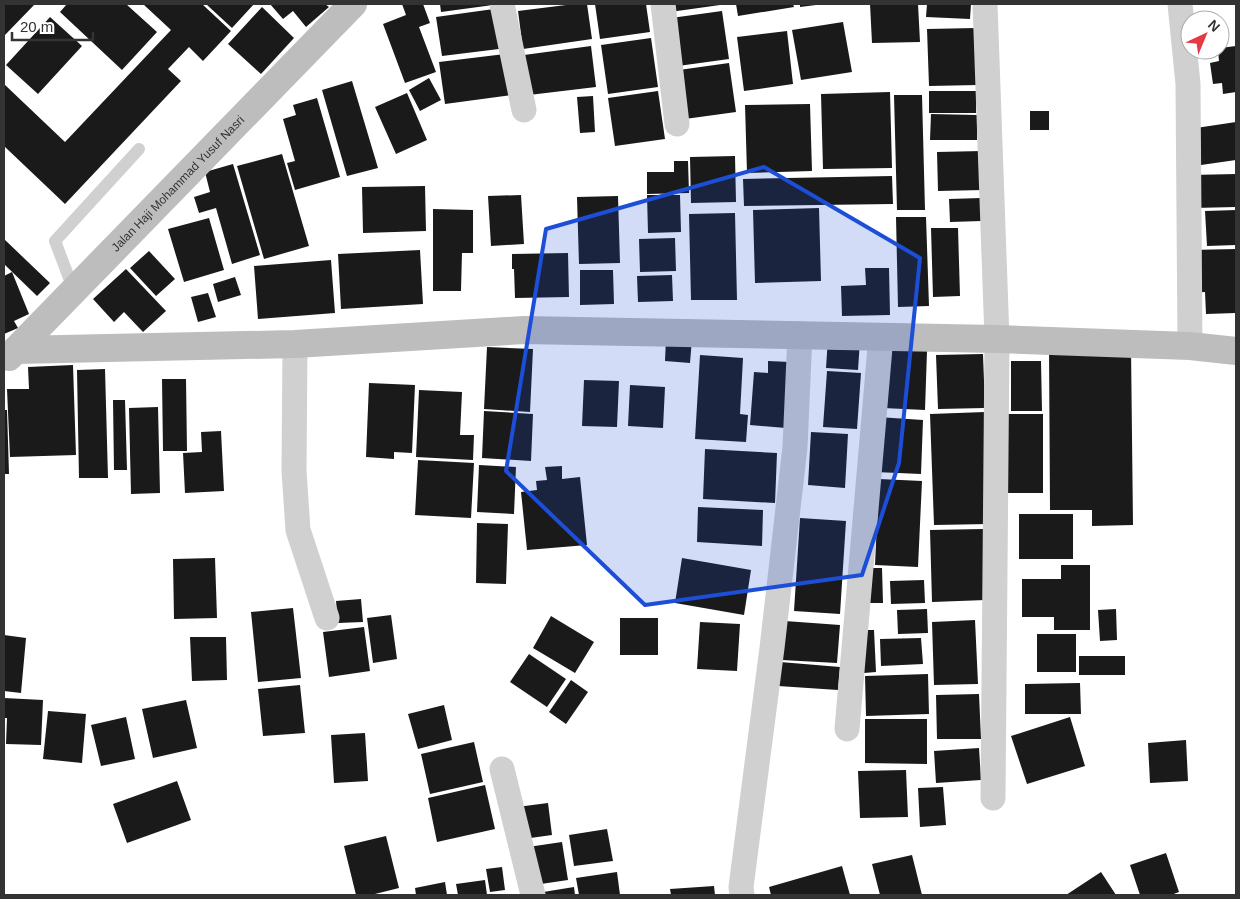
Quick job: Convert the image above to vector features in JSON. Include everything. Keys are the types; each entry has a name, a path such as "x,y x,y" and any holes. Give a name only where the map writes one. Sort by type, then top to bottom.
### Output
{"street":[{"name":"Jalan Haji Mohammad Yusuf Nasri","path":"10,356 354,4"},
{"path":"502,4 524,110"},
{"path":"663,4 677,124"},
{"path":"985,4 997,339 993,798"},
{"path":"1180,4 1188,84 1190,346"},
{"path":"10,356 295,344 524,330 997,339 1190,346 1236,351"},
{"path":"742,895 741,887 772,648 795,447 800,334"},
{"path":"847,729 881,336"},
{"path":"295,344 294,471 298,530 327,618"},
{"path":"502,769 533,895"}],"lane":[{"path":"74,291 55,241 139,149"}],"highlighted area":[{"path":"764,167 920,258 899,463 862,575 645,605 506,471 546,229"}],"building":[{"path":"4,4 35,4 4,36"},
{"path":"67,4 126,4 157,32 122,70 60,12"},
{"path":"143,4 202,4 231,31 203,61 189,47 168,69 181,81 65,204 4,146 4,84 65,142 171,30"},
{"path":"206,4 254,4 232,28"},
{"path":"270,4 325,4 329,7 306,27 293,11 283,19"},
{"path":"402,4 423,4 430,23 419,27 436,72 405,83 383,24 406,15"},
{"path":"440,4 493,4 493,5 441,12"},
{"path":"587,4 592,39 523,49 518,11"},
{"path":"595,4 646,4 650,32 600,39"},
{"path":"669,4 720,4 720,5 670,12"},
{"path":"736,4 793,4 794,7 738,16"},
{"path":"800,4 816,4 816,5 800,7"},
{"path":"870,4 918,4 920,42 872,43"},
{"path":"927,4 971,4 970,19 926,17"},
{"path":"262,7 294,38 261,74 228,44"},
{"path":"501,8 507,48 442,56 436,17"},
{"path":"722,11 729,59 678,66 671,18"},
{"path":"50,17 82,46 38,94 6,65"},
{"path":"843,22 852,72 801,80 792,30"},
{"path":"976,28 978,85 929,86 927,29"},
{"path":"787,31 793,84 744,91 737,37"},
{"path":"651,38 658,87 608,94 601,45"},
{"path":"591,46 596,87 529,95 524,55"},
{"path":"1236,46 1236,92 1223,94 1222,83 1213,84 1210,63 1219,60 1230,60 1230,47"},
{"path":"505,54 511,95 445,104 439,62"},
{"path":"729,63 736,112 685,119 679,70"},
{"path":"429,78 441,100 420,111 409,90"},
{"path":"352,81 378,168 347,176 322,90"},
{"path":"658,91 665,139 615,146 608,98"},
{"path":"929,91 976,91 976,113 929,113"},
{"path":"890,92 892,168 823,169 821,94"},
{"path":"407,93 427,140 396,154 375,107"},
{"path":"894,95 922,95 925,210 897,210"},
{"path":"593,96 595,132 580,133 577,97"},
{"path":"317,98 340,177 295,190 287,163 295,161 283,119 296,115 293,105"},
{"path":"810,104 812,171 747,173 745,105"},
{"path":"1030,111 1049,111 1049,130 1030,130"},
{"path":"931,114 977,115 977,140 930,140"},
{"path":"1236,122 1236,160 1201,165 1196,128"},
{"path":"982,151 983,190 938,191 937,152"},
{"path":"282,154 309,246 264,259 237,166"},
{"path":"735,156 736,202 691,203 690,157"},
{"path":"674,161 688,161 689,193 647,194 647,172 674,172"},
{"path":"233,164 260,255 232,264 216,208 199,213 194,197 210,192 205,172"},
{"path":"1236,174 1236,207 1193,208 1191,175"},
{"path":"892,176 893,204 744,206 743,179"},
{"path":"425,186 426,231 363,233 362,187"},
{"path":"521,195 524,244 491,246 488,196"},
{"path":"647,195 680,195 681,232 648,233"},
{"path":"618,196 620,263 579,264 577,197"},
{"path":"981,198 982,221 950,222 949,199"},
{"path":"819,208 821,281 755,283 753,210"},
{"path":"433,209 473,210 473,253 462,253 461,291 433,291"},
{"path":"1236,210 1236,245 1207,246 1205,211"},
{"path":"735,213 737,300 691,300 689,214"},
{"path":"896,217 926,217 929,306 898,307"},
{"path":"209,218 224,270 184,282 168,229"},
{"path":"931,228 958,228 960,296 933,297"},
{"path":"675,238 676,271 640,272 639,239"},
{"path":"4,239 50,283 37,296 4,264"},
{"path":"1236,249 1236,313 1206,314 1205,292 1191,293 1190,250"},
{"path":"420,250 423,304 341,309 338,254"},
{"path":"149,251 175,279 156,296 130,268"},
{"path":"568,253 569,297 515,298 512,254"},
{"path":"331,260 335,313 258,319 254,266"},
{"path":"865,268 889,268 890,315 842,316 841,286 866,285"},
{"path":"126,269 166,311 143,332 124,312 114,322 93,299"},
{"path":"580,270 613,270 614,304 580,305"},
{"path":"12,272 29,314 14,321 18,328 4,334 4,276"},
{"path":"672,275 673,301 638,302 637,276"},
{"path":"235,277 241,295 218,302 213,284"},
{"path":"208,293 216,317 198,322 191,297"},
{"path":"666,338 692,339 690,363 665,361"},
{"path":"828,338 860,340 858,370 826,368"},
{"path":"487,347 533,349 530,412 484,409"},
{"path":"1049,348 1131,348 1133,525 1092,526 1092,510 1050,510"},
{"path":"886,349 927,351 925,410 883,408"},
{"path":"983,354 985,408 938,409 936,355"},
{"path":"700,355 743,358 740,414 748,415 746,442 695,439"},
{"path":"768,361 790,362 786,428 750,425 754,372 768,373"},
{"path":"1011,361 1041,361 1042,411 1011,411"},
{"path":"73,365 76,455 10,457 7,389 29,389 28,367"},
{"path":"105,369 108,478 79,478 77,370"},
{"path":"827,371 861,373 857,429 823,427"},
{"path":"162,379 186,379 187,451 163,451"},
{"path":"584,380 619,381 617,427 582,426"},
{"path":"369,383 415,385 412,453 394,452 394,459 366,457"},
{"path":"630,385 665,387 663,428 628,426"},
{"path":"419,390 462,392 460,435 474,435 473,460 416,457"},
{"path":"113,400 125,400 127,470 114,470"},
{"path":"158,407 160,493 131,494 129,408"},
{"path":"4,410 7,410 9,474 4,474"},
{"path":"484,411 533,414 531,461 482,458"},
{"path":"985,412 989,524 934,525 930,414"},
{"path":"1005,414 1043,414 1043,493 1006,493"},
{"path":"878,417 923,420 921,474 875,472"},
{"path":"221,431 224,491 185,493 183,453 202,452 201,432"},
{"path":"811,432 848,434 845,488 808,485"},
{"path":"705,449 777,453 775,503 703,499"},
{"path":"418,460 474,463 471,518 415,515"},
{"path":"479,465 516,467 514,514 477,512"},
{"path":"562,466 562,479 580,477 587,545 527,550 521,492 537,490 536,481 547,480 545,467"},
{"path":"879,479 922,481 918,567 875,565"},
{"path":"698,507 763,510 762,546 697,542"},
{"path":"1019,514 1073,514 1073,559 1019,559"},
{"path":"800,518 846,521 840,614 794,611"},
{"path":"477,523 508,524 506,584 476,583"},
{"path":"983,529 986,600 932,602 930,530"},
{"path":"215,558 217,618 174,619 173,559"},
{"path":"682,558 751,570 744,615 675,603"},
{"path":"1061,565 1090,565 1090,630 1054,630 1054,617 1022,617 1022,579 1061,579"},
{"path":"863,568 882,568 883,603 865,603"},
{"path":"924,580 925,603 891,604 890,581"},
{"path":"361,599 363,622 338,623 336,601"},
{"path":"293,608 301,678 258,682 251,612"},
{"path":"927,609 928,633 898,634 897,610"},
{"path":"1116,609 1117,640 1100,641 1098,610"},
{"path":"391,615 397,659 373,663 367,618"},
{"path":"551,616 594,642 575,673 533,648"},
{"path":"620,618 658,618 658,655 620,655"},
{"path":"975,620 978,684 934,685 932,622"},
{"path":"785,621 840,625 837,663 782,660"},
{"path":"700,622 740,624 737,671 697,669"},
{"path":"364,627 370,671 329,677 323,632"},
{"path":"863,630 874,630 876,672 864,673"},
{"path":"1037,634 1076,634 1076,672 1037,672"},
{"path":"4,635 26,638 21,693 4,691"},
{"path":"190,637 226,637 227,680 192,681"},
{"path":"921,638 923,664 881,666 880,639"},
{"path":"529,654 566,679 547,707 510,682"},
{"path":"1079,656 1125,656 1125,675 1079,675"},
{"path":"780,662 840,667 838,690 778,686"},
{"path":"928,674 929,714 866,716 865,676"},
{"path":"571,680 588,692 566,724 549,712"},
{"path":"1080,683 1081,714 1025,714 1025,684"},
{"path":"300,685 305,733 263,736 258,689"},
{"path":"979,694 981,739 937,739 936,695"},
{"path":"4,698 43,700 41,745 6,744 7,718 4,718"},
{"path":"186,700 197,748 153,758 142,709"},
{"path":"444,705 452,740 418,749 408,714"},
{"path":"48,711 86,714 82,763 43,759"},
{"path":"126,717 135,759 101,766 91,725"},
{"path":"1070,717 1085,766 1027,784 1011,736"},
{"path":"865,719 927,719 927,764 865,763"},
{"path":"365,733 368,781 334,783 331,735"},
{"path":"1186,740 1188,781 1150,783 1148,743"},
{"path":"474,742 483,782 430,794 421,754"},
{"path":"979,748 981,780 936,783 934,751"},
{"path":"906,770 908,817 860,818 858,771"},
{"path":"177,781 191,820 127,843 113,804"},
{"path":"485,785 495,829 437,842 428,798"},
{"path":"943,787 946,825 920,827 918,788"},
{"path":"548,803 552,835 523,839 517,807"},
{"path":"607,829 613,861 574,866 569,835"},
{"path":"386,836 399,888 371,895 356,895 344,846"},
{"path":"562,842 568,880 534,885 528,847"},
{"path":"1166,853 1179,892 1171,895 1140,895 1130,865"},
{"path":"912,855 922,895 880,895 872,864"},
{"path":"842,866 850,895 771,895 769,887"},
{"path":"502,867 505,890 490,892 486,869"},
{"path":"617,872 620,895 579,895 576,878"},
{"path":"1101,872 1116,895 1066,895"},
{"path":"485,880 487,895 458,895 456,884"},
{"path":"445,882 447,895 416,895 415,888"},
{"path":"714,886 715,895 671,895 670,889"},
{"path":"574,887 575,895 537,895 537,893"}]}
